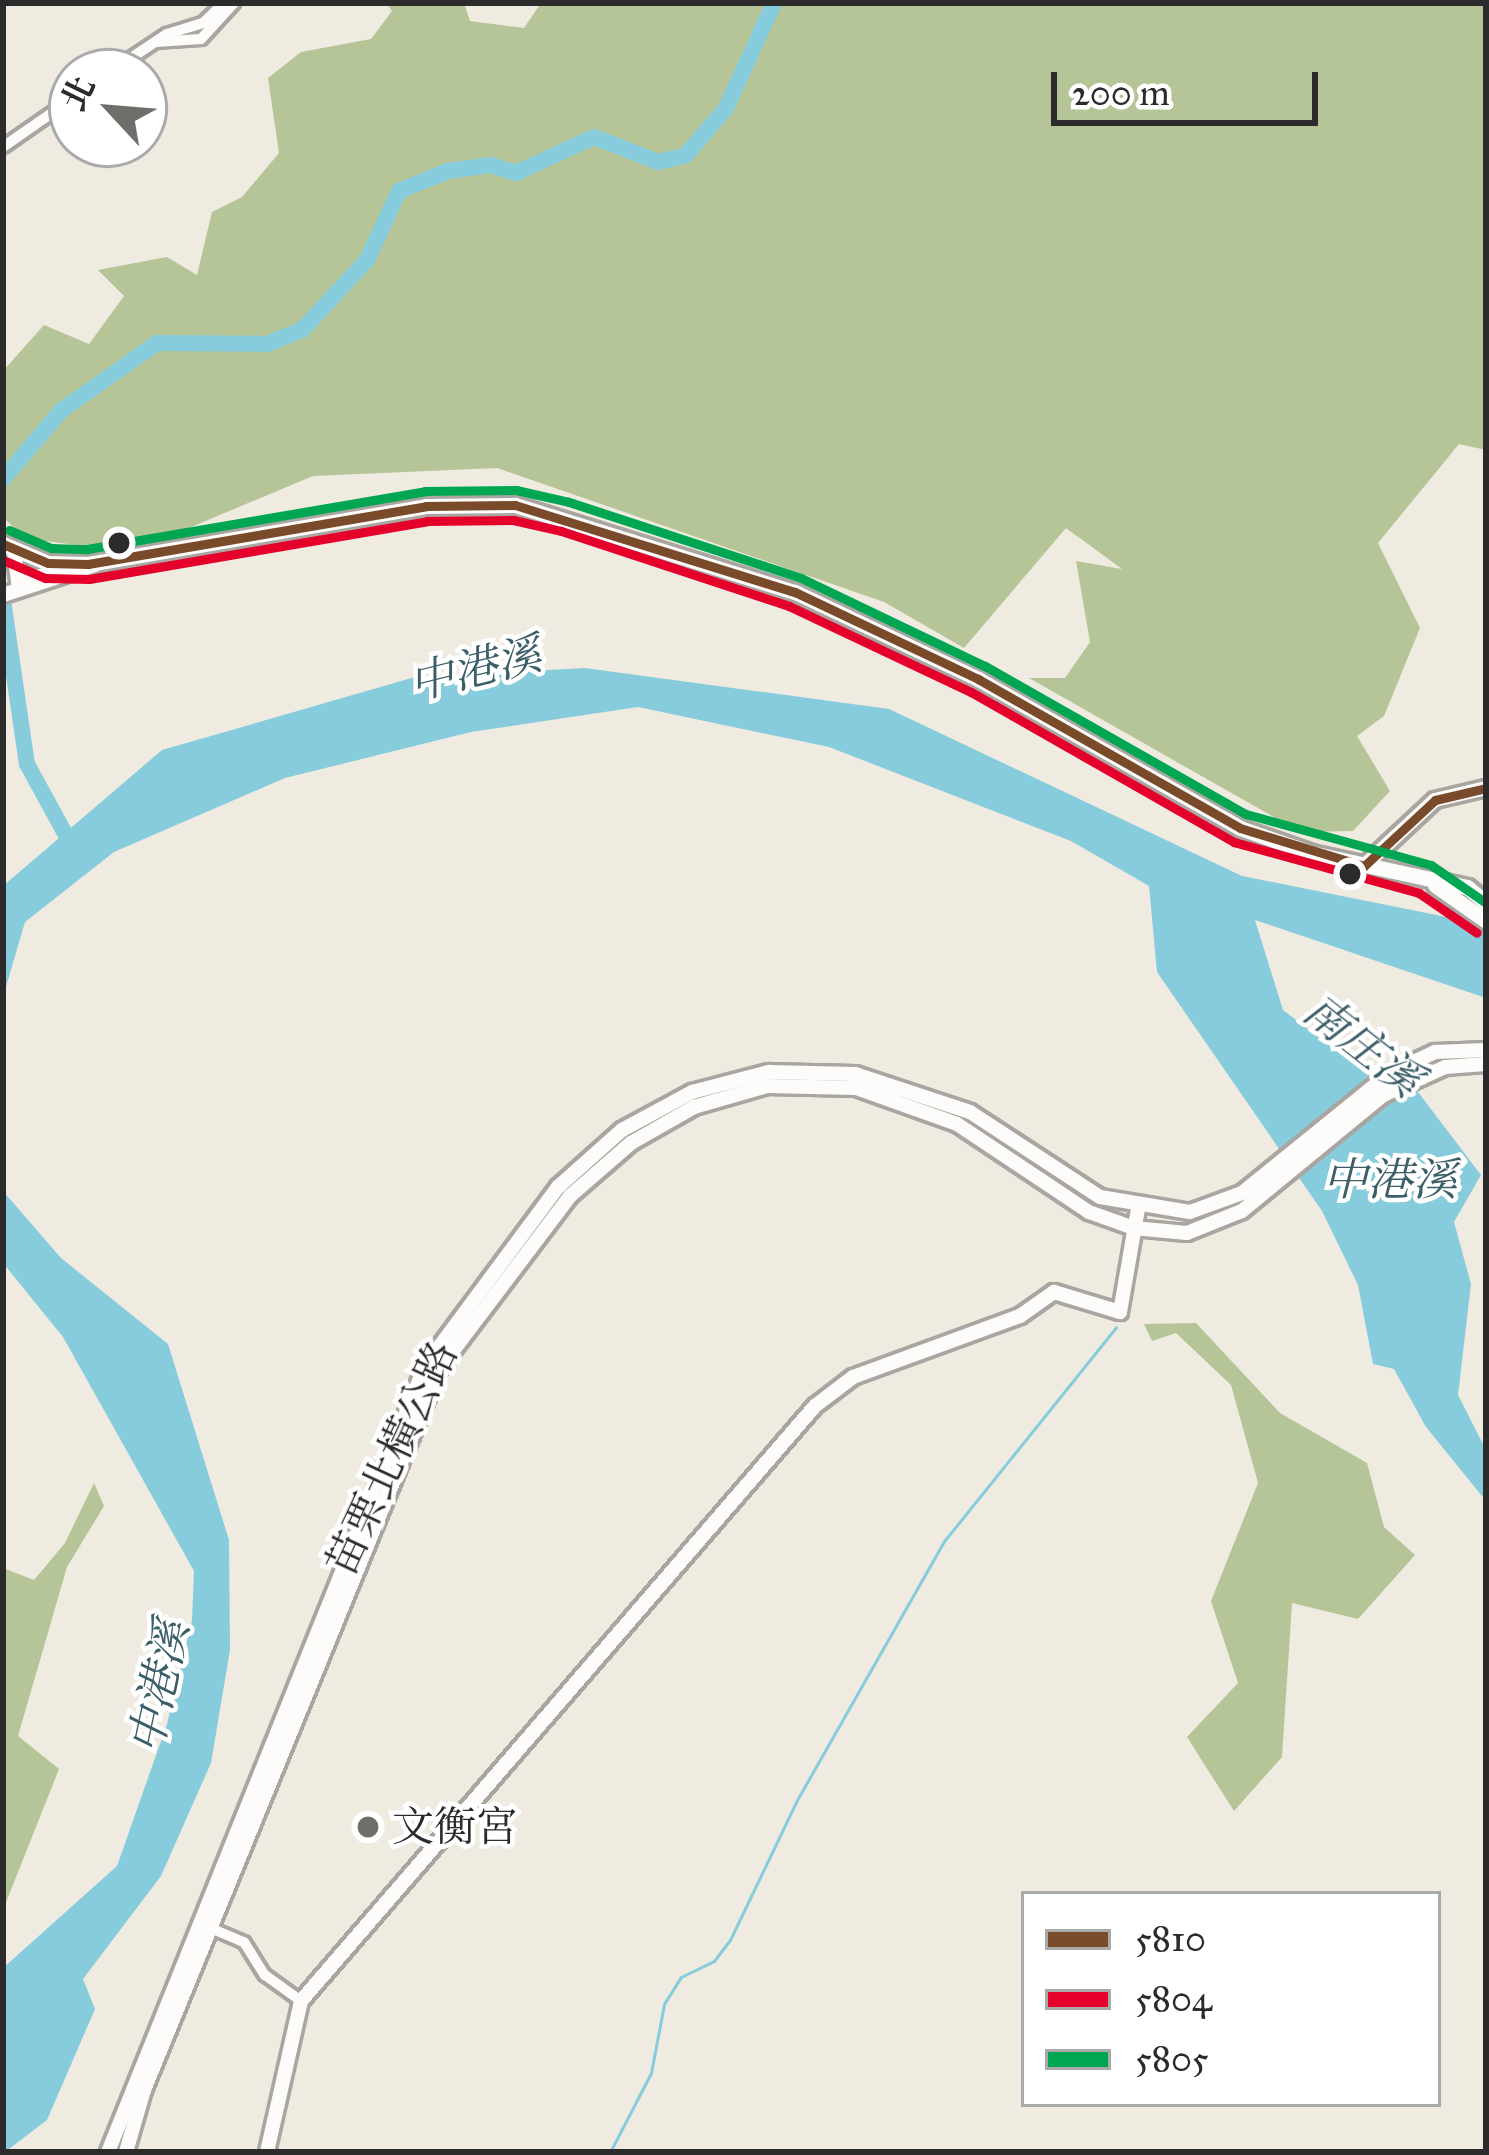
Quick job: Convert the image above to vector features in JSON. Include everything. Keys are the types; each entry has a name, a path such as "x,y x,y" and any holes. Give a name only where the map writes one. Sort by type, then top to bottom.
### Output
{"main road":[{"path":"95,563 8,548 9,588 95,563 426,506 532,508 795,592 978,679 1240,828 1364,866 1425,879 1486,903"},
{"path":"1364,866 1435,800 1486,788"},
{"path":"1461,893 1486,921"},
{"path":"267,2152 301,2001 815,1406 853,1377 1020,1316 1054,1292 1120,1312 1138,1209 1190,1212 1223,1204 1359,1091 1435,1052 1486,1050"},
{"path":"1134,1228 1187,1233 1228,1219 1372,1102 1444,1067 1486,1064"},
{"name":"苗栗北橫公路","path":"126,2152 203,1925 425,1366 558,1187 622,1130 692,1092 769,1072 855,1074 970,1112 1100,1198 1138,1209"},
{"name":"苗栗北橫公路","path":"108,2152 440,1369 570,1196 631,1143 694,1107 767,1086 856,1088 957,1124 1090,1212 1134,1228"}],"street":[{"path":"147,48 203,23 224,3"},
{"path":"156,42 201,39 234,3"},
{"path":"3,147 48,115"},
{"path":"203,1925 244,1942 265,1975 301,2001"}],"green space":[{"path":"386,3 464,3 470,21 524,28 541,3 1486,3 1486,450 1459,444 1378,543 1420,628 1384,716 1357,736 1390,791 1353,831 1300,832 1029,678 1065,678 1090,642 1076,561 1122,569 1066,528 964,648 884,602 497,468 313,476 184,530 90,547 24,538 3,517 3,371 44,325 89,344 124,296 98,270 167,257 197,275 212,212 242,197 279,153 268,78 301,52 371,39 392,11"},
{"path":"1196,1323 1280,1413 1367,1463 1384,1527 1415,1555 1358,1619 1292,1603 1282,1757 1234,1811 1187,1737 1238,1683 1211,1601 1258,1483 1231,1385 1176,1333 1152,1341 1144,1324"},
{"path":"94,1483 104,1506 67,1567 18,1736 59,1769 3,1910 3,1568 34,1580 65,1543"}],"water":[{"name":"中港溪","path":"585,668 889,709 1242,876 1486,925 1486,998 1255,920 1283,1010 1351,1062 1415,1088 1481,1175 1454,1222 1471,1284 1458,1395 1486,1450 1486,1501 1426,1427 1394,1369 1373,1364 1358,1285 1322,1211 1157,972 1149,886 1071,841 829,747 638,707 471,732 285,778 114,852 25,922 3,997 3,886 162,750 415,677"},
{"name":"中港溪","path":"3,1191 61,1258 168,1344 229,1540 230,1650 211,1763 161,1876 83,1979 95,2009 47,2120 5,2152 3,1968 117,1866 167,1724 192,1620 194,1571 63,1337 3,1263"}],"waterway":[{"path":"3,479 62,410 157,343 267,344 302,330 367,260 399,191 448,171 491,165 516,173 594,137 658,162 685,156 726,108 774,3"},
{"path":"3,600 27,764 68,839"},
{"path":"610,2152 651,2073 664,2004 681,1977 714,1961 730,1940 797,1800 945,1540 1116,1327"}],"transit line":[{"name":"5805","path":"9,530 51,548 87,549 425,491 516,490 569,502 801,578 985,666 1246,814 1431,865 1486,903"},
{"name":"5810","path":"3,544 48,563 88,564 426,506 515,505 795,592 978,679 1240,828 1364,866"},
{"name":"5804","path":"3,560 45,578 89,579 427,521 513,520 561,531 789,606 971,692 1234,842 1419,893 1477,933"},
{"name":"5810","path":"1364,866 1435,800 1486,788"}],"place":[{"name":"文衡宮","path":"368,1827"}],"water label":[{"name":"南庄溪","path":"1363,1045"}]}
